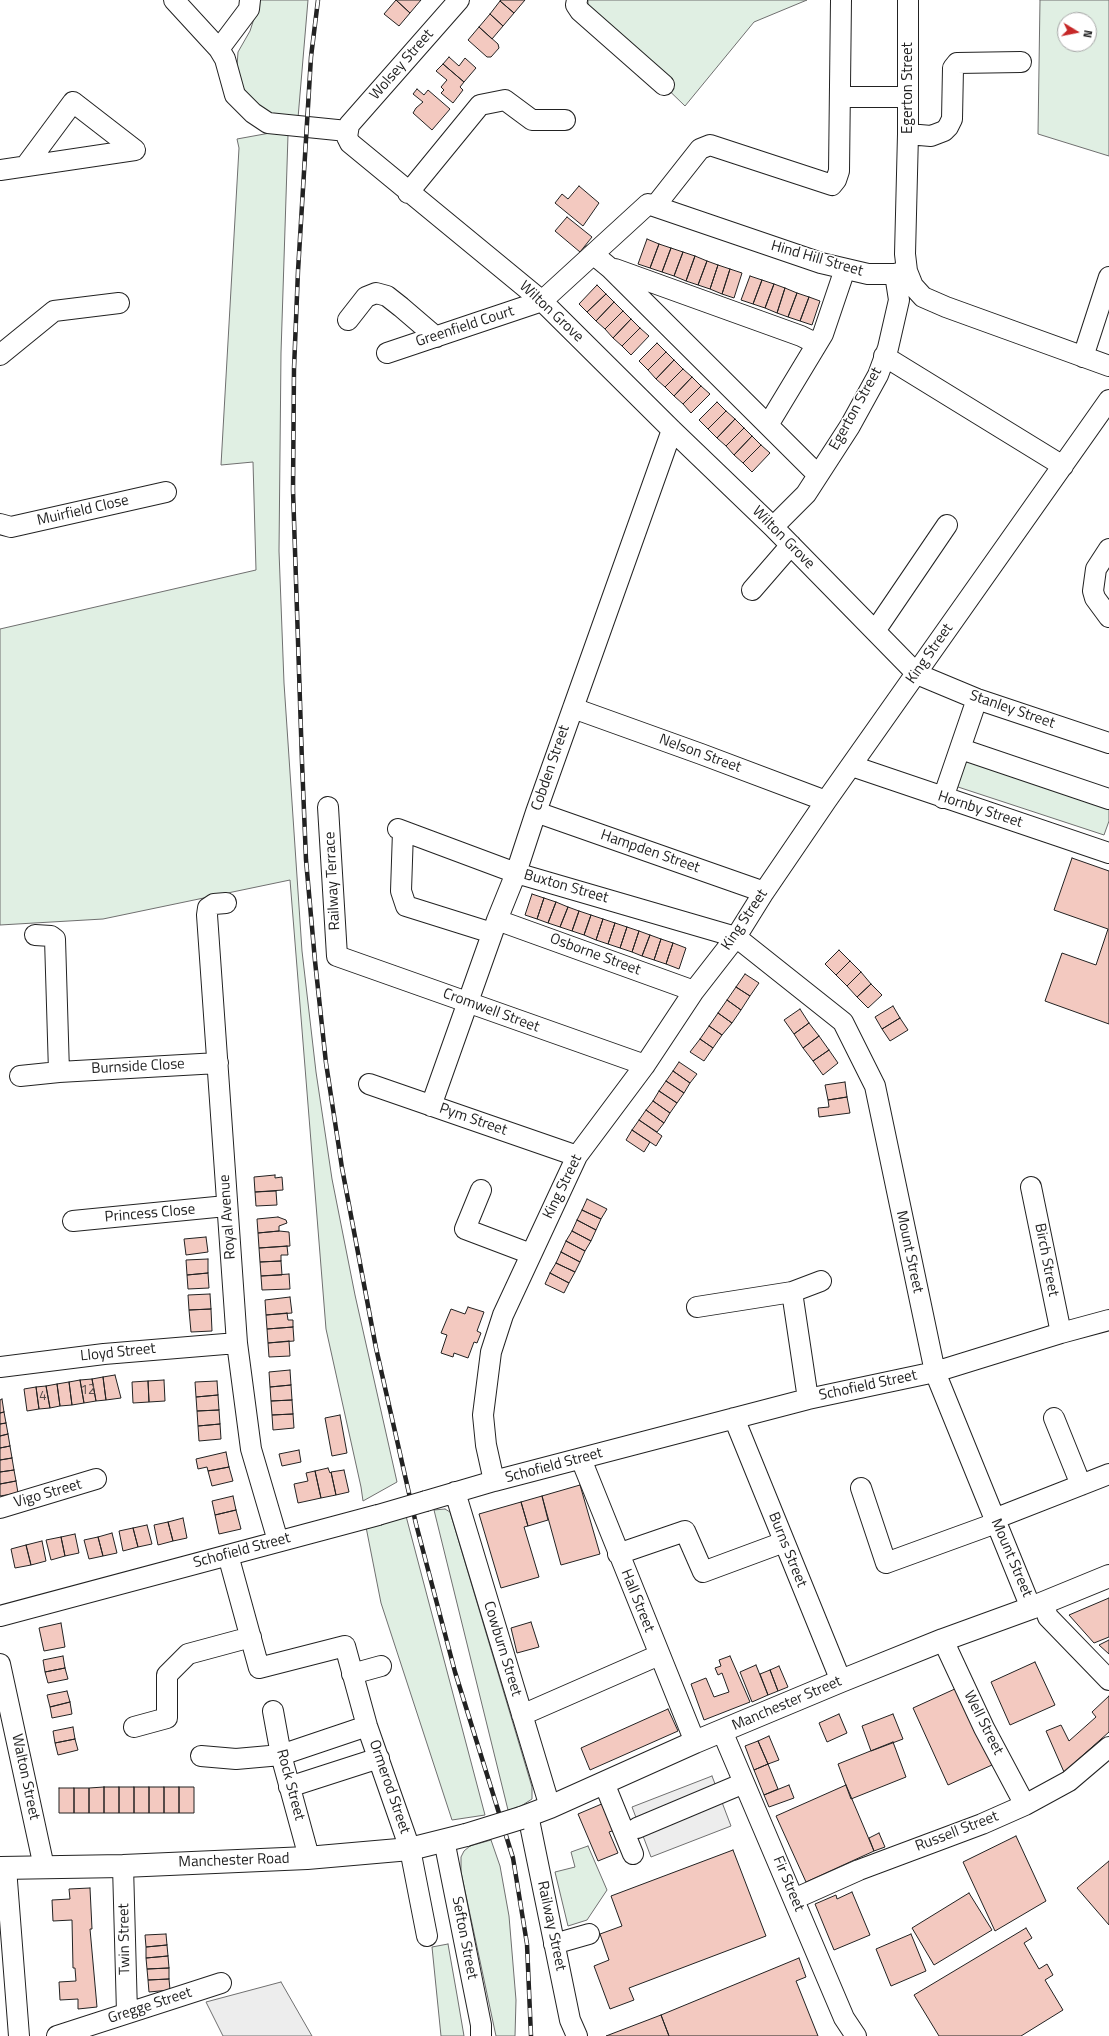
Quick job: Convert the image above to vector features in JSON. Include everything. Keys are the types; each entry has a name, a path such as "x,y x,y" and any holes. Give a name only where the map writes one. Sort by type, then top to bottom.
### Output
{"main road":[{"name":"Manchester Street","path":"466,1836 550,1807 695,1742 841,1681 943,1640 1037,1606 1109,1576"},
{"name":"Manchester Road","path":"3,1868 123,1866 307,1858 410,1849 466,1836"}],"street":[{"path":"174,0 219,49 225,59 235,95 260,118 268,123 347,131"},
{"path":"219,49 249,8 250,0"},
{"name":"Wolsey Street","path":"347,131 349,125 459,0"},
{"path":"578,0 576,5 580,11 664,85"},
{"path":"542,302 648,204 655,206 700,149 710,145 832,184 836,180 839,171 841,0"},
{"name":"Egerton Street","path":"773,527 806,494 850,426 878,375 899,300 901,273 905,254 908,134 908,0"},
{"path":"908,134 931,136 948,127 952,119 953,68 957,63 1021,62"},
{"path":"840,97 908,97"},
{"path":"408,193 480,105 505,100 532,120 565,120"},
{"path":"0,170 27,164 135,150 73,102 27,164"},
{"name":"Wilton Grove","path":"347,131 347,137 350,143 408,193 542,302 773,527 916,674"},
{"name":"Hind Hill Street","path":"655,206 820,263 868,274 901,273"},
{"path":"593,254 610,268 818,475"},
{"path":"610,268 801,336 817,344"},
{"path":"768,425 823,334 845,269"},
{"path":"901,273 923,297 1109,366"},
{"path":"1083,357 1109,277"},
{"path":"348,320 366,297 376,293 387,296 436,337"},
{"path":"0,356 54,311 118,302"},
{"name":"Greenfield Court","path":"387,353 542,302"},
{"path":"884,356 1063,466"},
{"name":"King Street","path":"494,1481 486,1445 483,1415 491,1352 503,1315 577,1156 645,1065 694,991 736,937 764,892 826,801 1109,400"},
{"name":"Cobden Street","path":"431,1106 495,926 516,873 536,812 672,430"},
{"name":"Muirfield Close","path":"0,524 11,527 166,492"},
{"path":"875,631 947,525"},
{"path":"752,590 791,545"},
{"path":"1109,549 1096,569 1093,591 1095,598 1109,617"},
{"name":"Stanley Street","path":"916,674 977,699 1109,744"},
{"path":"943,798 977,699"},
{"name":"Nelson Street","path":"573,708 826,801"},
{"path":"961,749 1109,799"},
{"name":"Hornby Street","path":"852,766 1109,853"},
{"name":"Railway Terrace","path":"328,807 337,956"},
{"name":"Hampden Street","path":"536,812 764,892"},
{"name":"Buxton Street","path":"400,830 516,873 736,937"},
{"name":"Osborne Street","path":"400,830 401,891 406,906 495,926 694,991"},
{"name":"Royal Avenue","path":"226,903 214,904 208,908 207,915 218,1063 226,1206 237,1342 251,1449 278,1541"},
{"path":"35,935 51,936 55,939 59,1072"},
{"name":"Mount Street","path":"736,937 843,1022 875,1086 935,1372 995,1521 1037,1606 1109,1680"},
{"name":"Cromwell Street","path":"337,956 645,1065"},
{"name":"Burnside Close","path":"20,1076 59,1072 218,1063"},
{"name":"Pym Street","path":"368,1084 577,1156"},
{"name":"Birch Street","path":"1031,1186 1061,1333"},
{"path":"481,1190 465,1229 531,1254"},
{"name":"Princess Close","path":"73,1221 226,1206"},
{"path":"697,1307 792,1292 821,1280"},
{"path":"792,1292 808,1399"},
{"name":"Schofield Street","path":"0,1616 426,1501 494,1481 734,1418 808,1399 935,1372 1061,1333 1109,1320"},
{"name":"Lloyd Street","path":"0,1367 104,1354 237,1342"},
{"name":"Burns Street","path":"734,1418 841,1681"},
{"path":"1054,1418 1081,1485"},
{"name":"Hall Street","path":"581,1459 695,1742"},
{"path":"861,1488 886,1563 995,1521 1109,1474"},
{"name":"Vigo Street","path":"0,1508 96,1479"},
{"name":"Cowburn Street","path":"455,1492 550,1807"},
{"path":"618,1554 685,1531 703,1572 784,1542"},
{"path":"134,1727 167,1718 167,1675 188,1654 251,1638 228,1555"},
{"name":"Ormerod Street","path":"251,1638 262,1676 345,1646 367,1726 410,1849 427,1936"},
{"name":"Well Street","path":"943,1640 984,1728 1026,1805"},
{"path":"522,1715 659,1655"},
{"name":"Walton Street","path":"0,1664 44,1867"},
{"path":"352,1674 381,1666"},
{"name":"Rock Street","path":"273,1711 281,1755 307,1850 307,1858"},
{"path":"201,1756 236,1759 281,1755 367,1726"},
{"name":"Fir Street","path":"722,1731 844,2018 856,2036"},
{"name":"Russell Street","path":"794,1899 859,1870 982,1824 1026,1805 1069,1781 1109,1747"},
{"path":"289,1787 379,1758"},
{"path":"604,1783 633,1854"},
{"path":"637,1828 744,1783"},
{"name":"Railway Street","path":"524,1816 570,2020 576,2036"},
{"name":"Sefton Street","path":"444,1840 481,2025 481,2036"},
{"name":"Twin Street","path":"123,1866 127,2013"},
{"path":"3,1868 19,2036"},
{"path":"554,1944 589,1934"},
{"name":"Gregge Street","path":"56,2036 221,1983"}],"green space":[{"path":"260,0 308,0 298,118 274,116 252,103 240,82 237,66 238,52 250,31"},
{"path":"588,0 807,0 754,22 685,106 588,12"},
{"path":"1040,0 1109,0 1109,156 1038,134"},
{"path":"270,133 288,135 281,353 279,551 284,683 302,951 316,1072 332,1179 355,1295 397,1482 363,1501 326,1329 290,880 103,919 0,925 0,629 256,570 253,462 221,465 239,148 237,139"},
{"path":"972,760 1109,805 1109,821 1104,835 952,785 959,768 966,762"},
{"path":"445,1509 450,1512 532,1787 532,1799 518,1808 508,1810 434,1510"},
{"path":"406,1516 485,1815 452,1820 381,1603 366,1527"},
{"path":"491,1840 500,1866 509,1916 516,2000 515,2036 496,2036 461,1872 461,1857 464,1851 470,1846"},
{"path":"588,1846 607,1890 587,1920 568,1926 555,1872 575,1867 571,1852"},
{"path":"448,1944 464,2036 441,2036 432,1947"}],"shaded area":[{"path":"712,1776 731,1826 651,1857 632,1807"},
{"path":"281,1982 312,2036 223,2036 206,2002"}],"building":[{"path":"396,0 410,13 399,26 384,14"},
{"path":"396,0 421,0 410,13"},
{"path":"525,0 514,13 500,1"},
{"path":"500,1 514,13 503,26 490,14"},
{"path":"490,14 503,26 492,39 479,27"},
{"path":"479,27 498,44 499,48 491,57 487,57 468,40"},
{"path":"449,57 459,66 465,58 476,68 464,82 443,64"},
{"path":"443,64 464,82 460,87 463,90 453,103 441,93 444,90 441,87 447,80 436,71"},
{"path":"417,89 424,95 428,90 450,109 432,130 413,113 423,102 413,94"},
{"path":"579,186 599,203 583,226 555,203 562,194 568,199"},
{"path":"567,217 592,237 580,252 555,231"},
{"path":"647,239 659,244 650,268 638,264"},
{"path":"659,244 671,248 662,272 650,268"},
{"path":"671,248 683,252 674,276 662,272"},
{"path":"683,252 695,256 686,281 674,276"},
{"path":"695,256 707,261 698,285 686,281"},
{"path":"707,261 718,265 710,289 698,285"},
{"path":"718,265 730,269 722,294 710,289"},
{"path":"730,269 742,273 734,298 722,294"},
{"path":"750,276 762,280 753,304 741,300"},
{"path":"762,280 774,284 765,308 753,304"},
{"path":"774,284 785,288 777,313 765,308"},
{"path":"597,285 606,294 587,312 579,304"},
{"path":"785,288 797,293 788,317 777,313"},
{"path":"797,293 809,297 800,321 788,317"},
{"path":"606,294 614,302 596,321 587,312"},
{"path":"809,297 820,301 812,325 800,321"},
{"path":"614,302 623,311 605,329 596,321"},
{"path":"623,311 631,319 613,338 605,329"},
{"path":"631,319 640,328 622,346 613,338"},
{"path":"640,328 649,336 631,355 622,346"},
{"path":"657,343 666,352 648,370 639,361"},
{"path":"666,352 674,360 656,379 648,370"},
{"path":"674,360 683,369 665,387 656,379"},
{"path":"683,369 692,377 674,396 665,387"},
{"path":"692,377 701,386 683,404 674,396"},
{"path":"701,386 710,394 691,413 683,404"},
{"path":"717,402 726,411 708,429 699,420"},
{"path":"726,411 735,419 717,438 708,429"},
{"path":"735,419 744,428 726,446 717,438"},
{"path":"744,428 752,436 734,455 726,446"},
{"path":"752,436 761,445 743,463 734,455"},
{"path":"761,445 770,453 752,472 743,463"},
{"path":"1072,858 1109,871 1109,1024 1045,1001 1062,953 1096,965 1108,929 1054,910"},
{"path":"532,894 544,898 537,919 525,915"},
{"path":"544,898 556,902 548,923 537,919"},
{"path":"556,902 568,907 560,927 548,923"},
{"path":"568,907 579,911 572,931 560,927"},
{"path":"579,911 591,915 584,935 572,931"},
{"path":"591,915 603,919 596,940 584,935"},
{"path":"603,919 615,923 608,944 596,940"},
{"path":"615,923 627,927 620,948 608,944"},
{"path":"627,927 639,931 632,952 620,948"},
{"path":"639,931 650,935 642,956 632,952"},
{"path":"650,935 661,939 654,960 642,956"},
{"path":"661,939 673,943 666,964 654,960"},
{"path":"673,943 686,948 679,969 666,964"},
{"path":"839,950 850,961 836,975 825,964"},
{"path":"850,961 861,972 847,986 836,975"},
{"path":"861,972 871,984 857,997 847,986"},
{"path":"745,974 759,983 750,996 736,987"},
{"path":"871,984 882,995 868,1008 857,997"},
{"path":"736,987 750,996 741,1010 727,1000"},
{"path":"727,1000 741,1010 732,1023 718,1013"},
{"path":"893,1006 900,1018 882,1029 875,1017"},
{"path":"800,1009 809,1023 794,1034 784,1020"},
{"path":"718,1013 732,1023 722,1035 709,1026"},
{"path":"900,1018 908,1030 890,1041 882,1029"},
{"path":"809,1023 819,1036 803,1048 794,1034"},
{"path":"709,1026 722,1035 713,1048 700,1039"},
{"path":"819,1036 829,1050 813,1061 803,1048"},
{"path":"700,1039 713,1048 704,1061 690,1052"},
{"path":"829,1050 838,1063 823,1075 813,1061"},
{"path":"679,1062 697,1074 690,1083 673,1071"},
{"path":"673,1071 690,1083 684,1093 666,1081"},
{"path":"666,1081 684,1093 677,1103 659,1091"},
{"path":"845,1082 847,1097 828,1100 825,1085"},
{"path":"659,1091 677,1103 670,1113 653,1101"},
{"path":"847,1097 850,1113 819,1117 818,1108 829,1107 828,1100"},
{"path":"653,1101 670,1113 664,1123 646,1110"},
{"path":"646,1110 664,1123 657,1132 639,1120"},
{"path":"639,1120 662,1136 656,1146 632,1130"},
{"path":"632,1130 650,1142 644,1152 626,1140"},
{"path":"275,1175 275,1178 282,1177 283,1190 255,1192 254,1177"},
{"path":"276,1191 277,1205 256,1206 255,1192"},
{"path":"587,1199 607,1209 601,1219 582,1210"},
{"path":"582,1210 601,1219 596,1230 577,1220"},
{"path":"278,1217 286,1220 287,1223 279,1226 279,1231 258,1233 257,1219"},
{"path":"577,1220 596,1230 591,1241 572,1231"},
{"path":"279,1231 289,1232 290,1246 259,1248 258,1233"},
{"path":"572,1231 591,1241 585,1251 566,1241"},
{"path":"206,1237 208,1252 186,1255 184,1239"},
{"path":"566,1241 585,1251 580,1262 561,1252"},
{"path":"287,1246 288,1255 281,1255 281,1261 260,1262 259,1248"},
{"path":"561,1252 580,1262 575,1272 556,1263"},
{"path":"208,1259 208,1273 187,1275 186,1260"},
{"path":"281,1261 282,1275 261,1276 260,1262"},
{"path":"556,1263 575,1272 569,1283 550,1273"},
{"path":"208,1273 209,1288 188,1289 187,1275"},
{"path":"550,1273 569,1283 564,1293 545,1284"},
{"path":"289,1274 290,1289 262,1290 261,1276"},
{"path":"210,1294 211,1309 189,1310 188,1295"},
{"path":"290,1297 292,1313 266,1315 265,1300"},
{"path":"468,1307 484,1312 477,1331 481,1333 477,1343 474,1342 468,1358 454,1353 453,1357 441,1353 447,1335 441,1333 451,1309 465,1314"},
{"path":"211,1309 212,1331 191,1332 189,1310"},
{"path":"287,1313 288,1320 293,1320 293,1327 267,1329 266,1315"},
{"path":"293,1327 294,1341 268,1343 267,1329"},
{"path":"289,1341 290,1356 269,1357 268,1343"},
{"path":"290,1370 291,1385 270,1387 269,1372"},
{"path":"115,1375 121,1398 106,1400 103,1377"},
{"path":"103,1377 106,1400 96,1401 92,1379"},
{"path":"92,1379 96,1401 84,1403 80,1380"},
{"path":"80,1380 84,1403 72,1405 69,1382"},
{"path":"164,1380 165,1401 149,1402 148,1381"},
{"path":"148,1381 149,1402 133,1403 132,1382"},
{"path":"217,1381 218,1395 196,1397 195,1382"},
{"path":"69,1382 72,1405 60,1406 57,1384"},
{"path":"57,1384 60,1406 50,1408 46,1386"},
{"path":"291,1385 292,1400 271,1401 270,1387"},
{"path":"46,1386 50,1408 39,1409 36,1387"},
{"path":"36,1387 39,1409 27,1411 24,1389"},
{"path":"218,1395 219,1410 197,1411 196,1397"},
{"path":"2,1399 4,1412 0,1413 0,1400"},
{"path":"292,1400 293,1414 272,1415 271,1401"},
{"path":"219,1410 220,1424 198,1426 197,1411"},
{"path":"4,1412 6,1423 0,1424 0,1413"},
{"path":"293,1414 294,1428 273,1430 272,1415"},
{"path":"340,1415 347,1453 332,1456 325,1418"},
{"path":"6,1423 8,1434 0,1436 0,1424"},
{"path":"220,1424 221,1439 199,1441 198,1426"},
{"path":"8,1434 10,1446 0,1448 0,1436"},
{"path":"10,1446 12,1458 0,1460 0,1448"},
{"path":"299,1450 301,1462 282,1466 279,1454"},
{"path":"226,1452 229,1467 208,1471 207,1467 198,1469 196,1459"},
{"path":"12,1458 14,1470 0,1472 0,1460"},
{"path":"229,1467 233,1481 212,1486 208,1471"},
{"path":"328,1468 330,1473 331,1472 336,1495 321,1498 315,1471"},
{"path":"14,1470 16,1481 0,1484 0,1472"},
{"path":"344,1470 349,1492 336,1495 331,1472"},
{"path":"315,1471 321,1498 298,1503 294,1484 308,1481 306,1473"},
{"path":"16,1481 18,1493 0,1496 0,1484"},
{"path":"580,1485 600,1554 561,1565 542,1496"},
{"path":"233,1496 236,1510 215,1515 212,1501"},
{"path":"542,1496 548,1520 528,1526 521,1502"},
{"path":"521,1502 528,1526 524,1527 539,1577 501,1588 479,1514"},
{"path":"236,1510 241,1529 219,1534 215,1515"},
{"path":"183,1518 187,1538 173,1541 168,1522"},
{"path":"168,1522 173,1541 158,1545 154,1525"},
{"path":"147,1525 152,1544 138,1547 133,1528"},
{"path":"133,1528 138,1547 123,1551 119,1531"},
{"path":"112,1533 117,1553 103,1556 98,1537"},
{"path":"75,1534 79,1553 65,1556 61,1537"},
{"path":"61,1537 65,1556 51,1560 46,1540"},
{"path":"98,1537 103,1556 89,1559 84,1540"},
{"path":"42,1541 46,1561 31,1565 26,1545"},
{"path":"26,1545 31,1565 15,1568 11,1549"},
{"path":"1109,1598 1109,1637 1094,1643 1069,1615"},
{"path":"531,1622 539,1647 517,1653 511,1628"},
{"path":"61,1623 65,1647 44,1651 39,1628"},
{"path":"1109,1640 1109,1654 1099,1645"},
{"path":"63,1656 65,1668 45,1672 43,1660"},
{"path":"730,1656 750,1702 704,1720 691,1684 706,1678 714,1697 729,1692 722,1673 718,1675 715,1668 721,1666 719,1660"},
{"path":"1035,1662 1055,1705 1010,1725 991,1682"},
{"path":"756,1665 768,1695 752,1702 740,1672"},
{"path":"779,1666 788,1687 778,1691 770,1670"},
{"path":"65,1668 68,1679 48,1683 45,1672"},
{"path":"770,1670 778,1691 768,1695 760,1674"},
{"path":"957,1688 992,1765 948,1785 913,1708"},
{"path":"67,1691 70,1702 50,1707 47,1695"},
{"path":"1109,1696 1109,1732 1064,1772 1046,1731 1061,1725 1069,1741 1096,1717 1092,1712"},
{"path":"70,1702 72,1714 52,1718 50,1707"},
{"path":"668,1709 678,1731 590,1770 581,1748"},
{"path":"839,1714 847,1733 827,1742 819,1723"},
{"path":"893,1714 903,1739 871,1751 862,1726"},
{"path":"73,1727 75,1739 55,1743 53,1731"},
{"path":"769,1736 779,1760 768,1764 758,1741"},
{"path":"75,1739 78,1750 58,1755 55,1743"},
{"path":"758,1741 768,1764 754,1770 745,1746"},
{"path":"893,1742 906,1777 851,1799 838,1764"},
{"path":"768,1764 778,1789 764,1795 754,1770"},
{"path":"789,1785 794,1798 769,1807 764,1795"},
{"path":"846,1785 874,1851 806,1882 776,1816"},
{"path":"104,1787 104,1813 89,1813 89,1788"},
{"path":"104,1787 119,1787 119,1813 104,1813"},
{"path":"119,1787 134,1787 134,1813 119,1813"},
{"path":"134,1787 149,1787 149,1813 134,1813"},
{"path":"149,1787 164,1787 164,1813 149,1813"},
{"path":"164,1787 179,1787 179,1813 164,1813"},
{"path":"179,1787 194,1787 194,1813 179,1813"},
{"path":"59,1788 74,1788 74,1813 59,1813"},
{"path":"74,1788 89,1788 89,1813 74,1813"},
{"path":"604,1803 615,1830 609,1832 618,1853 598,1861 578,1814"},
{"path":"879,1833 885,1847 874,1851 869,1838"},
{"path":"1016,1836 1046,1901 995,1931 963,1862"},
{"path":"733,1850 766,1936 629,1988 634,2000 610,2009 594,1966 609,1960 600,1934 622,1926 611,1896"},
{"path":"1109,1861 1109,1925 1077,1888"},
{"path":"90,1888 92,1929 90,1929 97,2007 78,2009 78,1999 60,2000 59,1982 76,1981 75,1968 73,1968 72,1920 53,1921 52,1900 70,1899 69,1889"},
{"path":"852,1892 870,1935 834,1950 815,1904 836,1895 837,1899"},
{"path":"969,1893 992,1930 934,1965 912,1928"},
{"path":"1026,1928 1032,1938 1024,1943 1039,1969 1047,1964 1053,1975 1045,1980 1063,2010 1021,2036 939,2036 914,1995"},
{"path":"166,1934 167,1945 146,1947 145,1935"},
{"path":"911,1934 926,1971 891,1986 876,1949"},
{"path":"167,1945 168,1956 146,1958 146,1947"},
{"path":"168,1956 169,1968 147,1969 146,1958"},
{"path":"799,1958 806,1977 796,1981 818,2036 669,2036 661,2015"},
{"path":"169,1968 169,1979 148,1980 147,1969"},
{"path":"169,1979 170,1990 149,1992 148,1980"},
{"path":"661,2015 669,2036 606,2036"}],"railway":[{"path":"318,0 311,57 298,271 294,369 293,490 306,860 315,961 326,1063 342,1168 376,1348 416,1524 455,1672 513,1858 527,1944 531,2036"}]}
